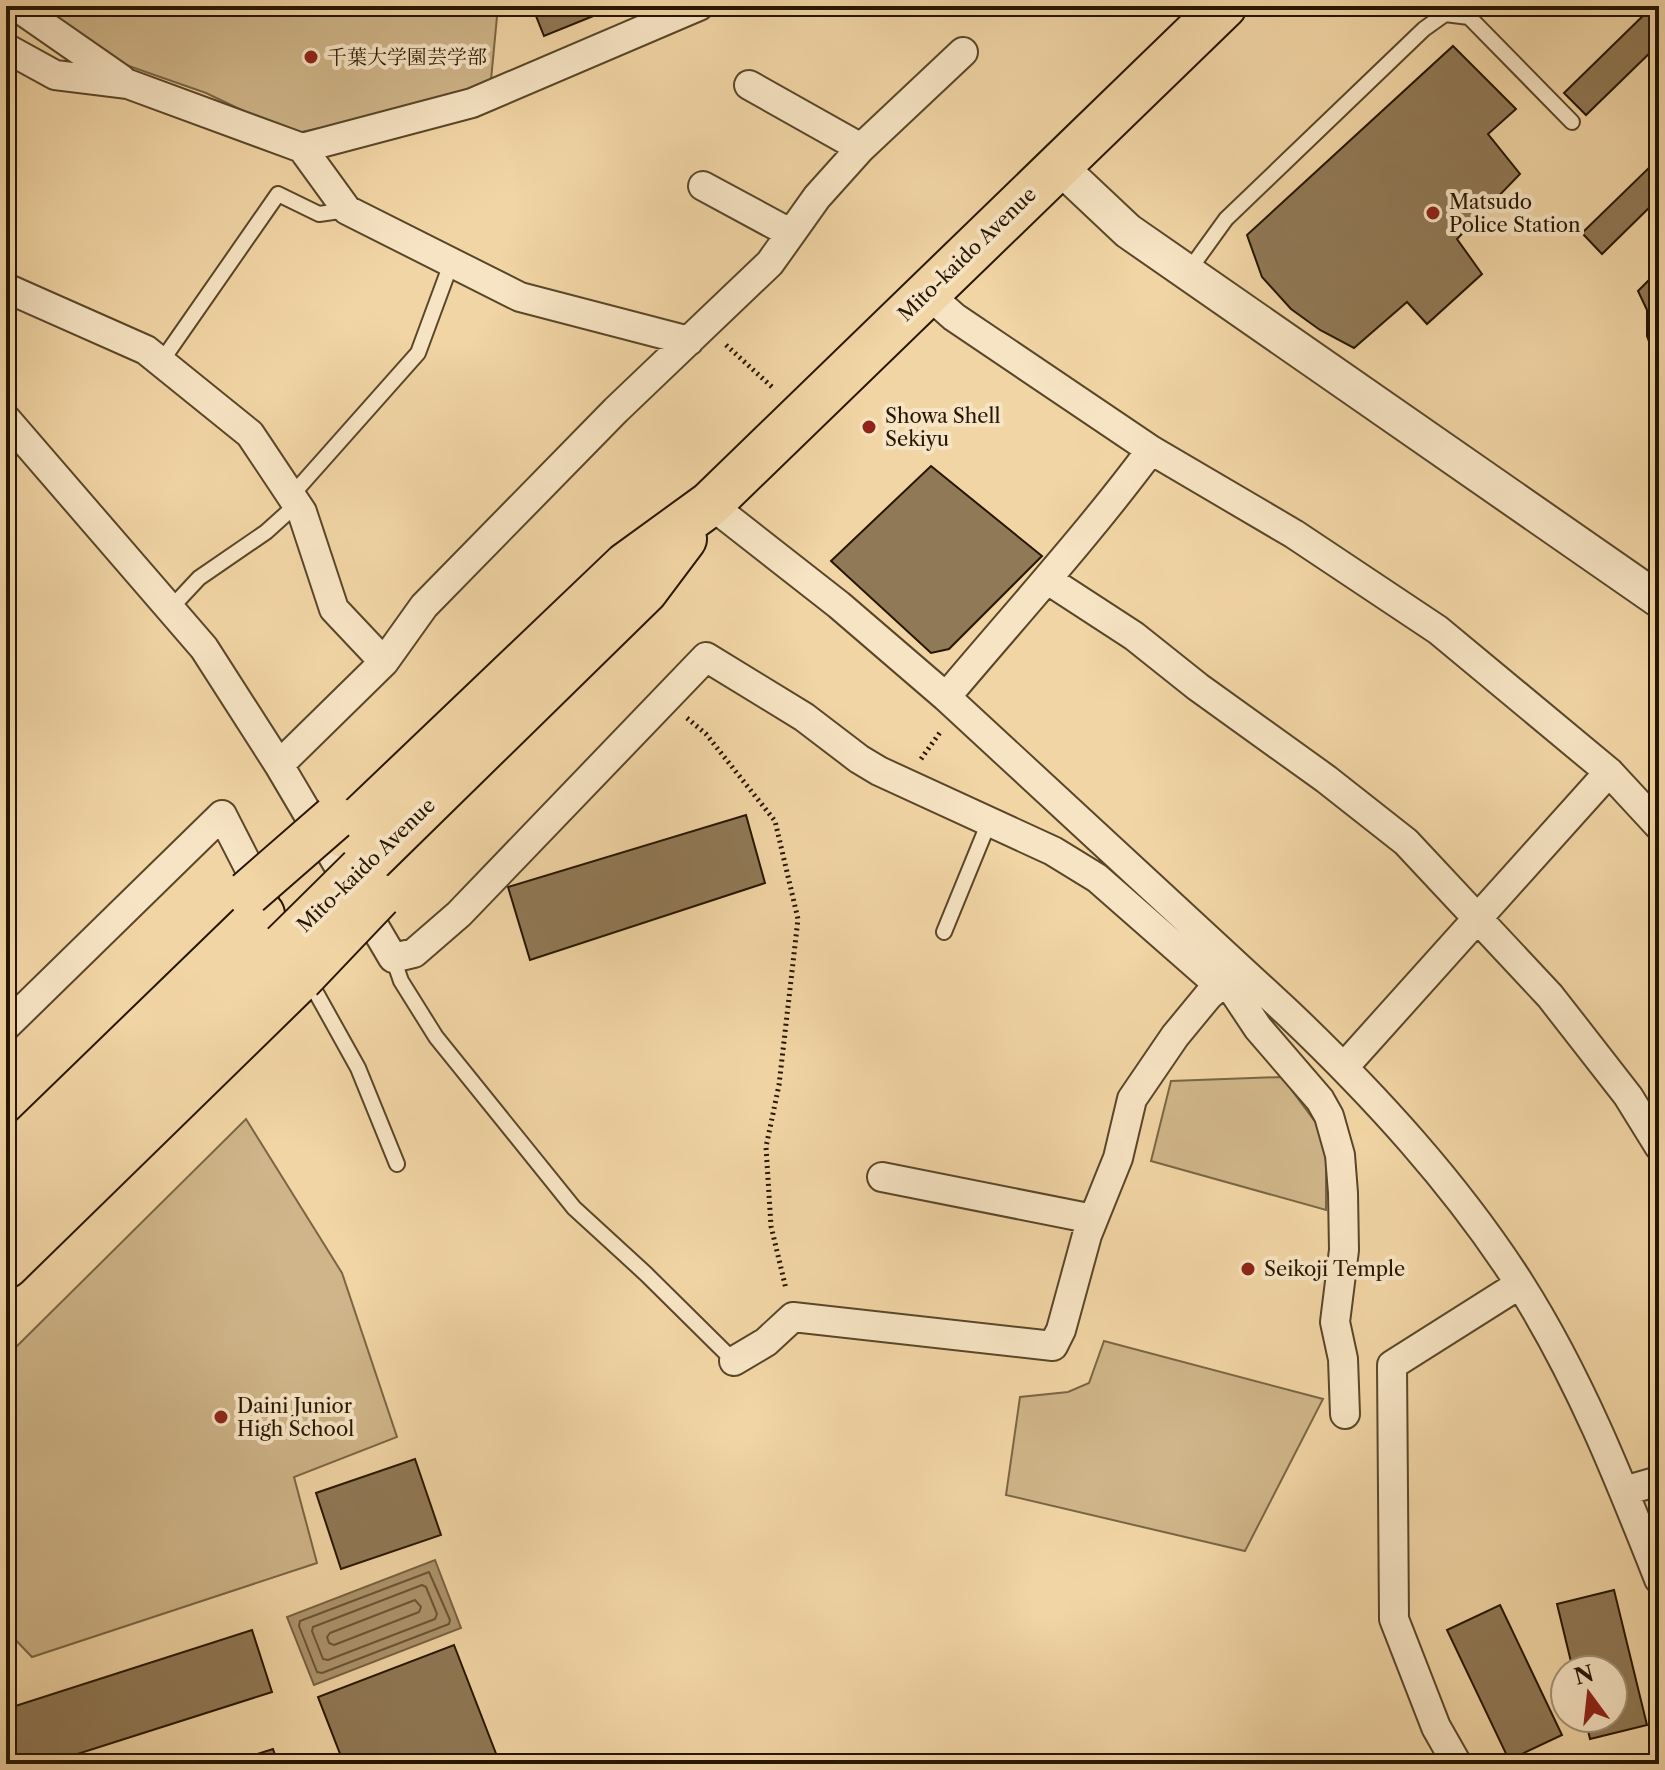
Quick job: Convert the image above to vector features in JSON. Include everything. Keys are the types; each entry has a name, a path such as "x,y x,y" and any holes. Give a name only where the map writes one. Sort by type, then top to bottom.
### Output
{"highway":[{"name":"Mito-kaido Avenue","path":"6,1211 275,931 436,772 645,591 710,504 1224,6"},
{"path":"6,1266 275,931 354,854 422,845 436,772"},
{"name":"Mito-kaido Avenue","path":"6,1162 275,931"},
{"path":"6,1119 275,931"}],"street":[{"path":"16,6 56,37 128,84 302,148 347,210 520,297 697,333"},
{"path":"302,148 472,103 699,6"},
{"path":"6,48 55,75 128,84"},
{"path":"279,765 384,662 424,606 616,410 770,263 817,197 861,148 963,52"},
{"path":"749,85 861,148"},
{"path":"1059,166 1128,231 1659,600"},
{"path":"703,186 790,233"},
{"path":"6,288 146,350 250,434 302,512 334,609 384,662"},
{"path":"927,293 954,317 1151,450 1294,534 1438,630 1609,772 1659,826"},
{"path":"6,419 204,648 279,765 393,958 414,953 459,914 706,657 804,717 859,759 1053,851 1097,878 1344,1067 1401,1128 1465,1206 1520,1284 1571,1374 1614,1465 1659,1579"},
{"path":"941,710 1109,507 1151,450"},
{"path":"710,504 839,605 941,710 1228,978 1258,1028 1320,1100 1329,1116 1340,1155 1344,1250 1335,1322 1343,1359 1345,1414"},
{"path":"1048,580 1134,636 1406,842 1479,916 1550,996 1628,1096 1659,1146"},
{"path":"1344,1067 1609,772"},
{"path":"6,1026 222,815 275,931"},
{"path":"734,1361 766,1342 793,1317 1053,1346 1061,1330 1093,1219 1118,1158 1132,1099 1175,1036 1208,996 1228,978"},
{"path":"882,1177 1093,1219"},
{"path":"1457,1764 1436,1727 1394,1619 1392,1365 1520,1284"},
{"path":"1624,1491 1659,1481"}],"lane":[{"path":"1187,273 1226,219 1424,29 1445,14 1469,17 1572,122"},
{"path":"161,362 278,194 319,214 347,210"},
{"path":"171,608 199,578 266,532 418,353 452,261"},
{"path":"944,932 989,822"},
{"path":"275,931 358,1068 397,1164"},
{"path":"393,958 401,981 436,1037 574,1208 734,1361"}],"path":[{"path":"697,333 772,387"},
{"path":"665,699 706,734 775,821 798,919 779,1085 766,1147 771,1226 793,1317"},
{"path":"905,782 941,732 941,710"}],"shaded area":[{"name":"千葉大学園芸学部","path":"29,6 498,6 491,80 449,101 292,134 206,93 86,51"},
{"path":"1282,1077 1316,1123 1326,1153 1326,1210 1151,1161 1171,1081"},
{"path":"246,1119 342,1273 397,1437 294,1477 317,1563 32,1657 6,1630 6,1357"},
{"path":"1104,1341 1323,1399 1245,1551 1006,1495 1020,1397 1068,1392 1089,1383"}],"water":[{"path":"435,1560 461,1628 314,1685 287,1617"}],"building":[{"path":"532,6 618,6 544,36"},
{"path":"1651,8 1659,16 1659,44 1586,115 1564,93"},
{"path":"1453,46 1516,109 1488,134 1520,174 1457,239 1482,274 1427,324 1407,302 1354,348 1320,330 1291,309 1262,277 1247,235"},
{"path":"1659,158 1659,198 1602,254 1582,233"},
{"path":"1659,270 1659,368 1647,336 1647,310 1638,291"},
{"path":"931,466 1042,556 949,649 931,653 831,561"},
{"path":"746,815 765,883 530,960 508,887"},
{"path":"415,1459 441,1535 341,1569 316,1493"},
{"path":"1614,1590 1647,1725 1629,1729 1629,1654 1569,1654 1557,1604"},
{"path":"1500,1605 1549,1708 1549,1734 1562,1735 1509,1760 1447,1630"},
{"path":"252,1630 272,1692 46,1764 6,1764 6,1709"},
{"path":"454,1645 500,1764 344,1764 318,1697"},
{"path":"1589,1734 1610,1734 1590,1739"},
{"path":"273,1749 278,1764 226,1764"}],"place":[{"name":"千葉大学園芸学部","path":"311,57"},
{"name":"Matsudo Police Station","path":"1433,213"},
{"name":"Showa Shell Sekiyu","path":"869,427"},
{"name":"Seikoji Temple","path":"1248,1269"},
{"name":"Daini Junior High School","path":"221,1417"}]}
